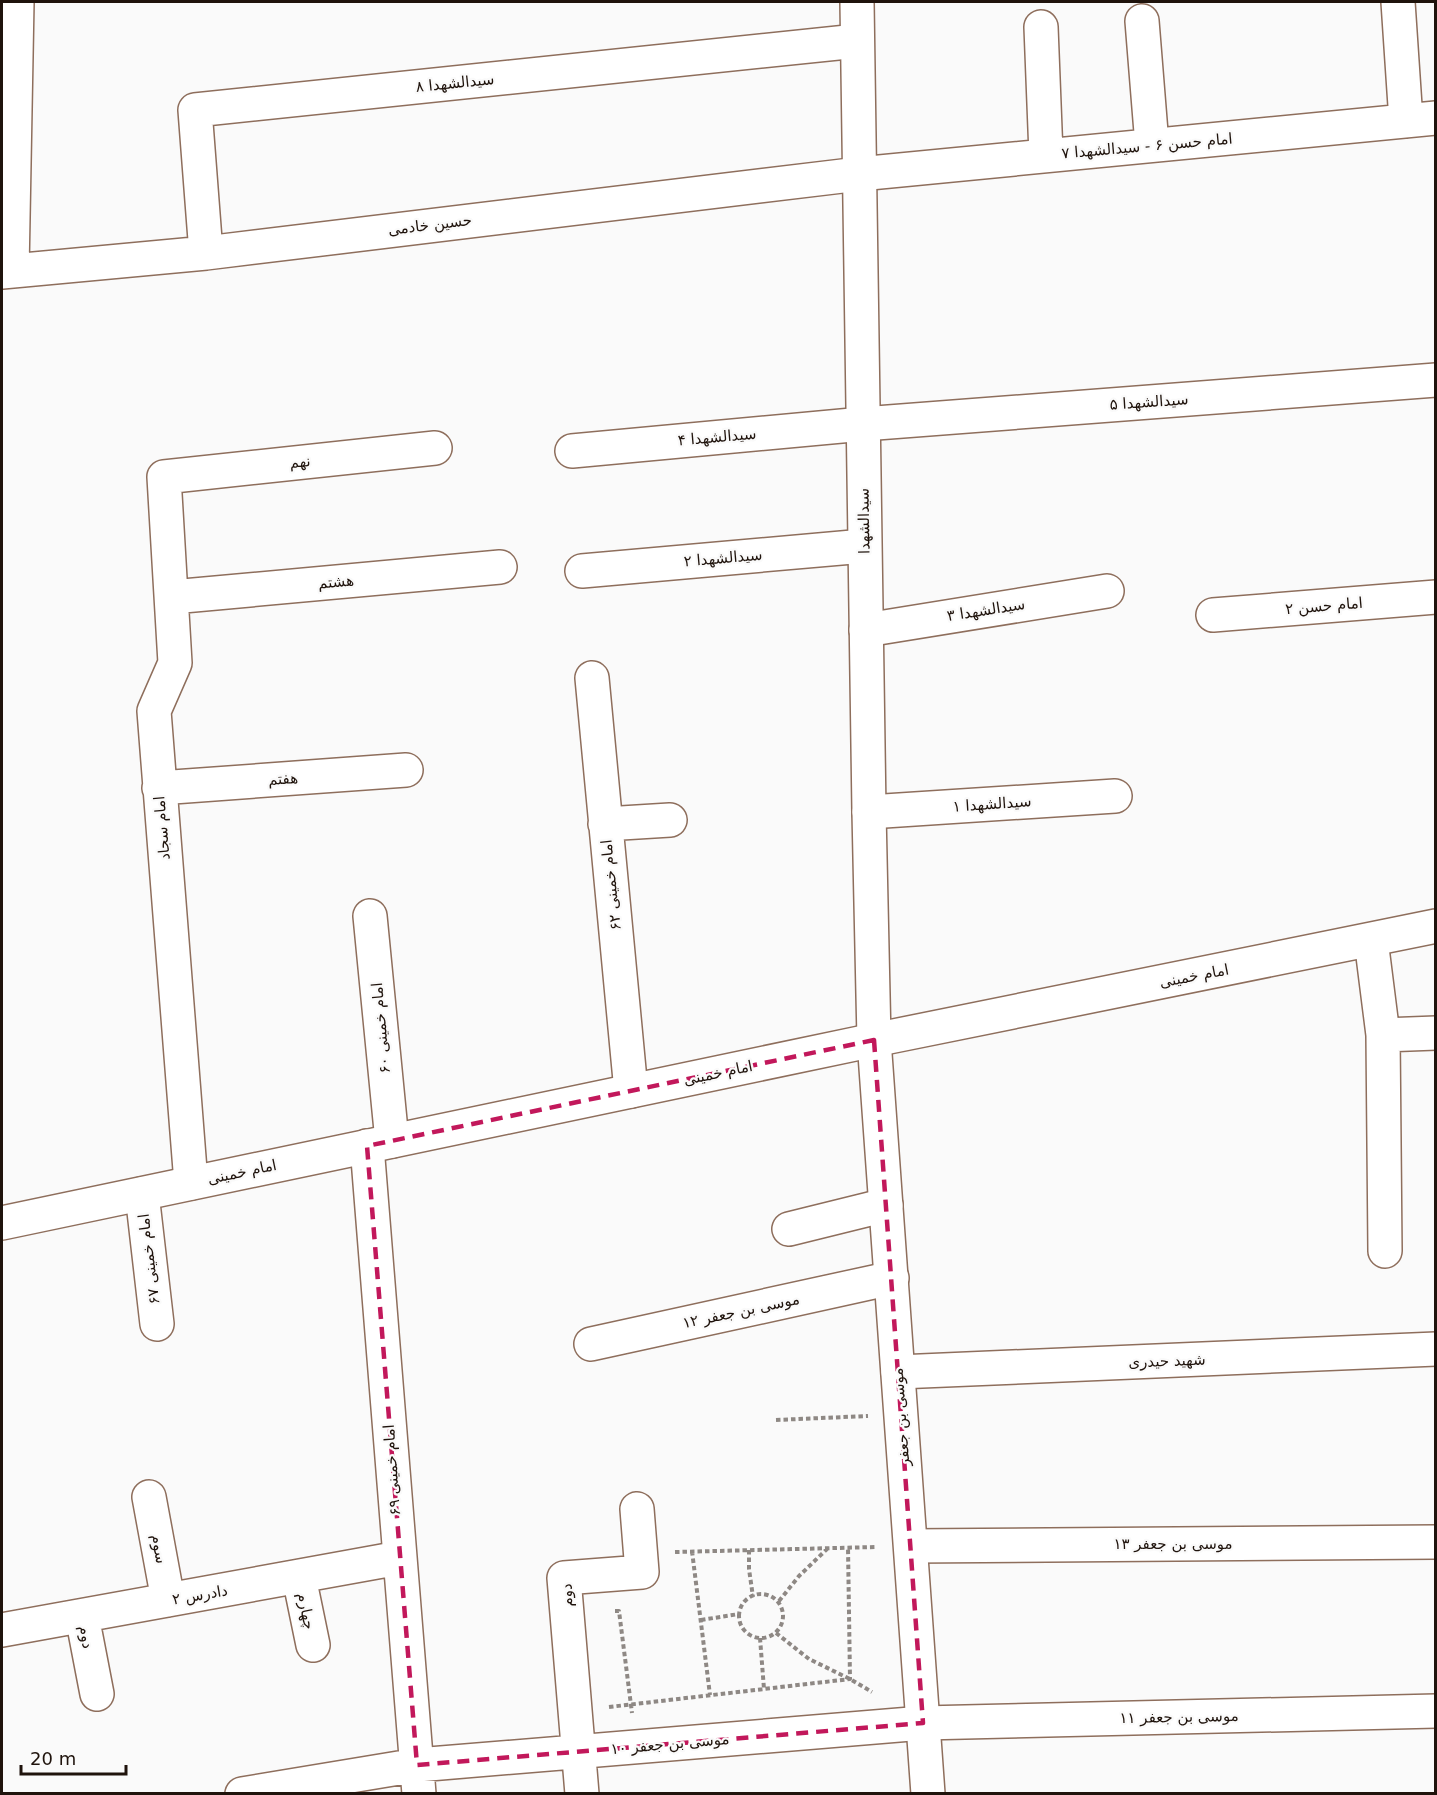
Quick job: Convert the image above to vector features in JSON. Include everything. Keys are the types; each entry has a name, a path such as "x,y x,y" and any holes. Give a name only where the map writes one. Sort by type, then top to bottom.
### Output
{"street":[{"path":"7,271 17,2"},
{"name":"سیدالشهدا","path":"857,2 864,546 874,1040"},
{"path":"1398,2 1421,119"},
{"path":"1142,21 1152,145"},
{"path":"1041,27 1046,155"},
{"name":"سیدالشهدا ۸","path":"206,253 195,110 857,41"},
{"name":"امام حسن ۶ - سیدالشهدا ۷","path":"859,174 1421,119"},
{"name":"حسین خادمی","path":"7,271 206,253 859,174"},
{"name":"سیدالشهدا ۵","path":"863,424 1436,380"},
{"name":"سیدالشهدا ۴","path":"572,451 863,424"},
{"name":"نهم","path":"164,477 435,448"},
{"name":"امام سجاد","path":"164,477 175,663 154,711 190,1184"},
{"name":"سیدالشهدا ۲","path":"582,571 864,546"},
{"name":"هشتم","path":"172,597 500,567"},
{"name":"سیدالشهدا ۳","path":"866,630 1107,591"},
{"name":"امام حسن ۲","path":"1213,615 1436,597"},
{"name":"امام خمینی ۶۲","path":"592,678 631,1091"},
{"name":"هفتم","path":"159,788 406,770"},
{"name":"سیدالشهدا ۱","path":"869,812 1115,796"},
{"path":"605,824 670,820"},
{"name":"امام خمینی ۶۰","path":"370,915 379,1144"},
{"name":"امام خمینی","path":"2,1223 874,1040 1436,926"},
{"path":"1371,940 1383,1035 1385,1251"},
{"path":"1383,1035 1436,1033"},
{"name":"موسی بن جعفر","path":"874,1040 928,1794"},
{"name":"امام خمینی ۶۹","path":"379,1144 399,1558 418,1779"},
{"name":"امام خمینی ۶۷","path":"142,1194 157,1324"},
{"path":"789,1229 886,1205"},
{"name":"موسی بن جعفر ۱۲","path":"591,1344 891,1278"},
{"name":"شهید حیدری","path":"898,1372 1436,1349"},
{"name":"سوم","path":"149,1497 168,1600"},
{"path":"637,1509 641,1553"},
{"name":"موسی بن جعفر ۱۳","path":"911,1546 1436,1542"},
{"name":"دوم","path":"582,1794 564,1578 642,1572 641,1553"},
{"name":"دادرس ۲","path":"2,1630 399,1558"},
{"name":"چهارم","path":"299,1577 313,1646"},
{"name":"دوم","path":"82,1616 97,1694"},
{"name":"موسی بن جعفر ۱۱","path":"923,1723 1436,1711"},
{"name":"موسی بن جعفر ۱۰","path":"242,1794 418,1779 578,1752 923,1723"}],"path":[{"path":"776,1420 901,1414"},
{"path":"641,1553 911,1546"},
{"path":"848,1547 850,1679"},
{"path":"779,1601 799,1576 828,1548"},
{"path":"749,1550 753,1596"},
{"path":"692,1551 710,1695"},
{"path":"593,1575 596,1611 619,1611 636,1747"},
{"path":"764,1593 779,1601 784,1618 776,1633 760,1638 744,1630 739,1614 747,1598 764,1593"},
{"path":"701,1620 739,1614"},
{"path":"776,1633 809,1659 850,1679"},
{"path":"760,1638 764,1689"},
{"path":"575,1710 850,1679"}],"highlighted area":[{"path":"874,1040 923,1723 417,1765 367,1146"}]}
